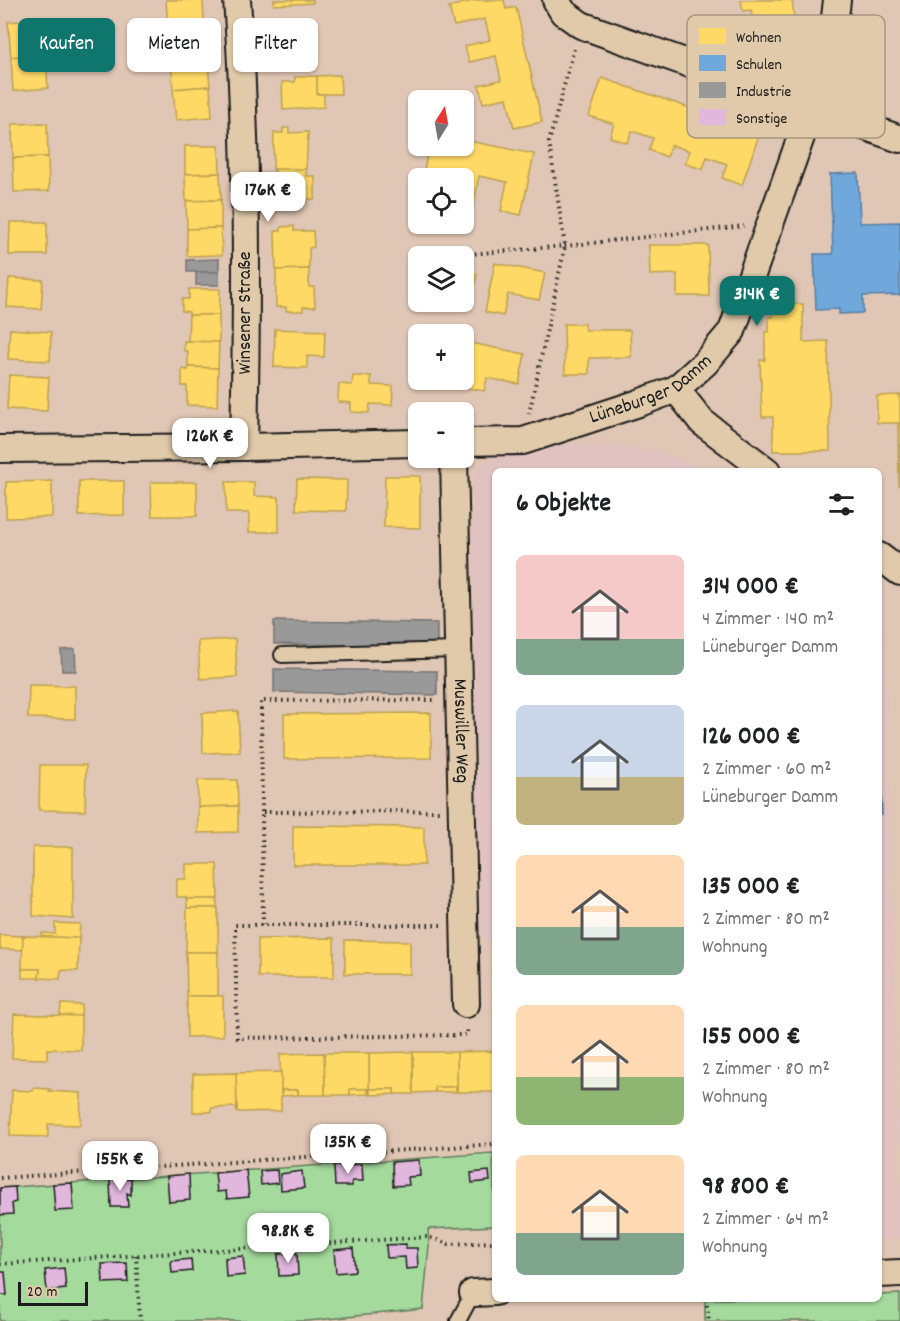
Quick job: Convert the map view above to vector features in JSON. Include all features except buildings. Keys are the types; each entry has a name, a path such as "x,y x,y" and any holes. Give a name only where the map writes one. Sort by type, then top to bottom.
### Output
{"street":[{"name":"Winsener Straße","path":"237,0 243,76 247,265 244,447"},
{"path":"556,0 563,12 580,25 687,62"},
{"name":"Lüneburger Damm","path":"835,15 837,0"},
{"path":"885,133 900,139"},
{"name":"Lüneburger Damm","path":"474,442 523,441 639,403 676,389 705,363 732,331 801,138"},
{"path":"676,389 702,422 763,468"},
{"path":"0,448 244,447 408,443"},
{"name":"Muswiller Weg","path":"454,468 466,1004"},
{"path":"882,558 900,572"},
{"path":"882,1274 900,1273"}],"lane":[{"path":"282,655 458,650"},
{"path":"458,1321 484,1292"}],"path":[{"path":"523,441 565,246 549,142 580,25"},
{"path":"474,254 771,223"},
{"path":"263,925 261,701 459,700"},
{"path":"262,812 462,812"},
{"path":"464,925 235,925 237,1038 467,1035 466,1004"},
{"path":"0,1178 492,1144"},
{"path":"0,1264 428,1237 449,1244 492,1242"},
{"path":"136,1255 140,1321"},
{"path":"706,1302 709,1321"}],"shaded area":[{"path":"617,445 655,451 702,468 492,468 492,944 477,932 473,484 476,471 483,462 498,456 549,446"},
{"path":"882,585 884,587 900,1238 882,1240"}],"green space":[{"path":"492,1153 492,1226 428,1229 429,1246 423,1309 308,1321 0,1321 0,1188"},
{"path":"900,1294 900,1321 705,1321 705,1302 882,1302 882,1295"}]}
